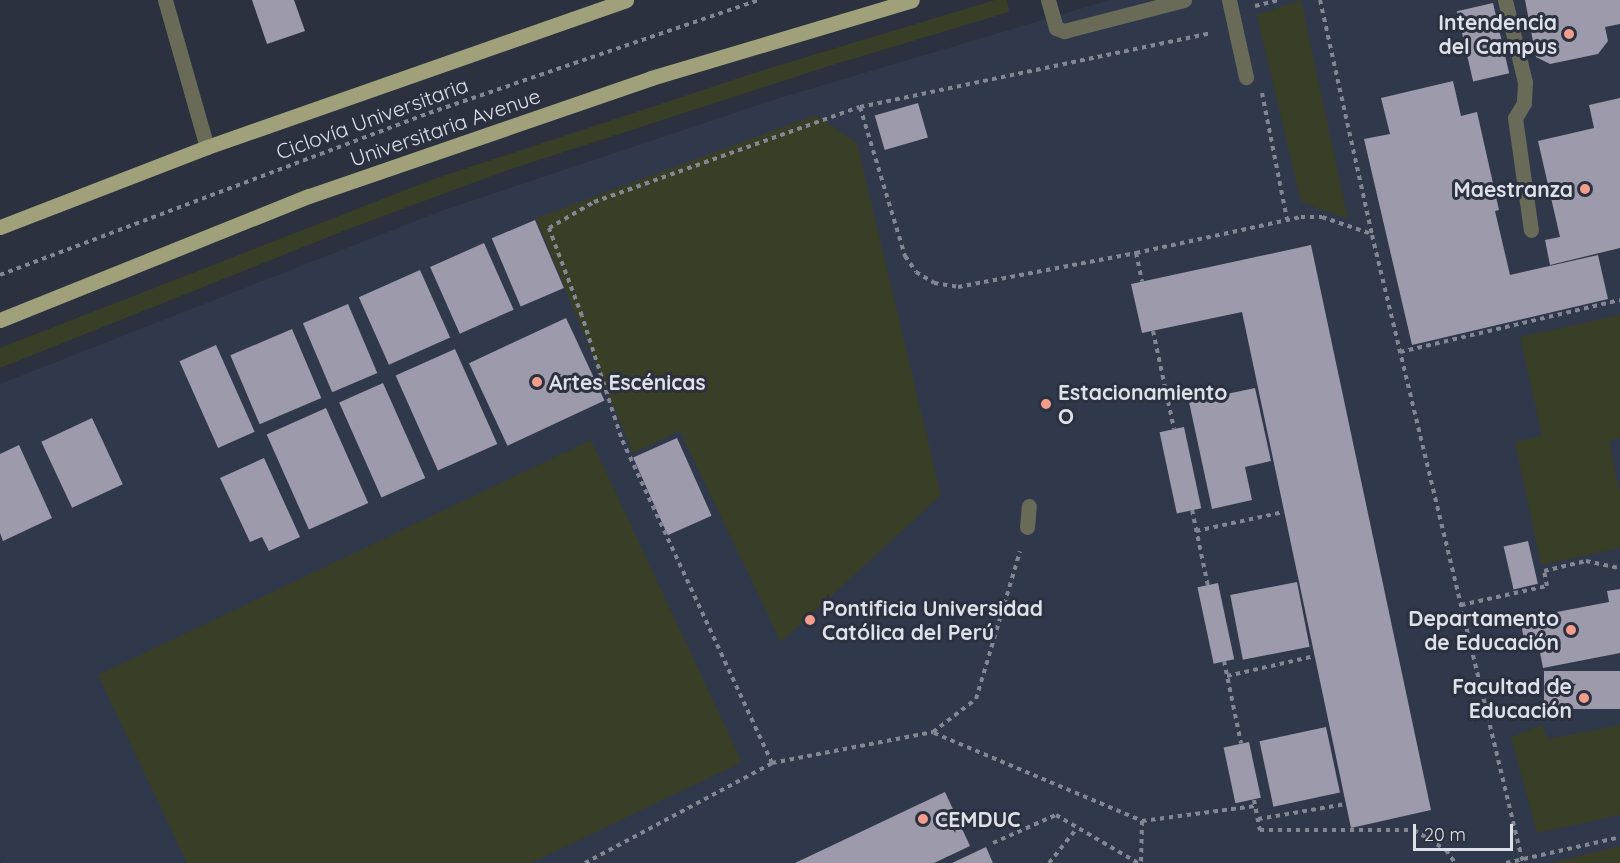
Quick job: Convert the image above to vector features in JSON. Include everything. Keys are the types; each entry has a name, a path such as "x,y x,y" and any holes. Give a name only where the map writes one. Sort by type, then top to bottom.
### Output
{"main road":[{"path":"0,227 207,147 626,0"},
{"name":"Universitaria Avenue","path":"0,320 309,196 651,78 912,0"}],"street":[{"path":"165,0 207,147"},
{"path":"1048,0 1056,28 1064,32 1184,0"},
{"path":"1229,0 1246,77"},
{"path":"1504,0 1525,82 1524,103 1515,118 1531,230"},
{"path":"1026,527 1029,506"}],"path":[{"name":"Ciclovía Universitaria","path":"0,275 429,112 759,0"},
{"path":"772,763 621,437 582,316 549,228 594,202 860,107 1235,27 1249,22 1249,14 1255,6 1279,0"},
{"path":"1320,0 1372,235 1523,861"},
{"path":"1262,92 1287,219"},
{"path":"860,107 905,256 916,272 934,283 958,287 1137,253 1287,219 1322,217 1372,235"},
{"path":"1137,253 1143,281"},
{"path":"1400,352 1620,300"},
{"path":"1153,331 1174,429"},
{"path":"1191,510 1208,586"},
{"path":"1196,531 1284,512"},
{"path":"587,862 772,763 933,732 976,699 1026,527"},
{"path":"1461,605 1547,586 1544,571 1586,561 1620,568"},
{"path":"1227,676 1315,656"},
{"path":"1224,661 1241,743"},
{"path":"933,732 1142,821 1255,806"},
{"path":"1254,800 1260,830 1414,830 1446,850 1455,863"},
{"path":"1258,819 1346,804"},
{"path":"993,843 1056,815 1139,863 1142,821"},
{"path":"1049,863 1077,828"},
{"path":"1506,863 1523,861 1620,837"}],"shaded area":[{"name":"Pontificia Universidad Católica del Perú","path":"1110,0 1620,0 1620,863 3,863 0,857 0,384 441,211 776,99"}],"green space":[{"path":"995,0 1007,0 1009,12 829,66 502,172 346,230 0,368 0,348 434,179 760,71"},
{"path":"1301,0 1348,219 1301,202 1257,15"},
{"path":"816,115 857,143 941,495 781,642 680,431 633,453 536,218"},
{"path":"1620,315 1620,438 1609,441 1620,494 1620,548 1541,565 1515,442 1542,436 1520,337"},
{"path":"591,440 742,762 531,863 187,863 98,675"},
{"path":"1542,725 1548,739 1620,725 1620,815 1537,833 1511,737"},
{"path":"1620,846 1620,863 1551,863"}],"building":[{"path":"252,0 294,0 305,31 267,44"},
{"name":"Intendencia del Campus","path":"1525,0 1620,0 1620,24 1605,27 1608,41 1598,54 1550,64 1536,57"},
{"path":"1493,3 1509,73 1473,81 1457,11"},
{"path":"1453,81 1461,116 1477,112 1499,210 1495,211 1510,275 1598,255 1608,299 1412,345 1364,139 1390,134 1381,98"},
{"name":"Maestranza","path":"1620,98 1620,248 1550,265 1545,240 1560,237 1538,141 1594,128 1589,105"},
{"path":"918,103 928,138 885,150 875,115"},
{"path":"535,220 564,288 521,306 492,238"},
{"path":"484,243 514,310 460,334 430,267"},
{"path":"1311,245 1431,810 1351,828 1242,312 1142,333 1131,284"},
{"path":"420,270 450,338 389,365 359,297"},
{"path":"348,304 377,373 332,392 303,323"},
{"name":"Artes Escénicas","path":"566,318 604,400 507,446 469,363"},
{"path":"292,329 321,398 260,424 230,355"},
{"path":"216,345 255,432 218,448 179,361"},
{"path":"455,349 497,444 438,470 396,375"},
{"path":"383,383 425,478 381,498 339,403"},
{"path":"1255,388 1271,461 1245,467 1252,500 1212,509 1189,402"},
{"path":"326,408 368,503 309,529 267,434"},
{"path":"92,418 123,484 72,508 41,442"},
{"path":"1184,427 1201,508 1177,513 1160,432"},
{"path":"677,438 712,516 668,535 633,458"},
{"path":"19,445 52,518 3,541 0,533 0,454"},
{"path":"264,458 300,537 269,551 262,537 250,542 220,478"},
{"path":"1528,541 1538,584 1514,589 1504,547"},
{"path":"1297,582 1310,647 1243,660 1230,595"},
{"path":"1218,583 1234,659 1214,664 1197,587"},
{"name":"Departamento de Educación","path":"1620,589 1620,653 1543,668 1538,642 1525,644 1520,619 1609,602 1607,591"},
{"name":"Facultad de Educación","path":"1544,671 1620,671 1620,709 1544,709"},
{"path":"1326,727 1340,793 1273,807 1259,741"},
{"path":"1249,742 1261,798 1235,803 1224,747"},
{"name":"CEMDUC","path":"945,792 970,846 934,863 795,863"},
{"path":"986,847 993,863 952,863"}],"place":[{"name":"Intendencia del Campus","path":"1569,34"},
{"name":"Maestranza","path":"1585,189"},
{"name":"Artes Escénicas","path":"537,382"},
{"name":"Estacionamiento O","path":"1046,404"},
{"name":"Pontificia Universidad Católica del Perú","path":"810,620"},
{"name":"Departamento de Educación","path":"1571,630"},
{"name":"Facultad de Educación","path":"1584,698"},
{"name":"CEMDUC","path":"923,819"}]}
